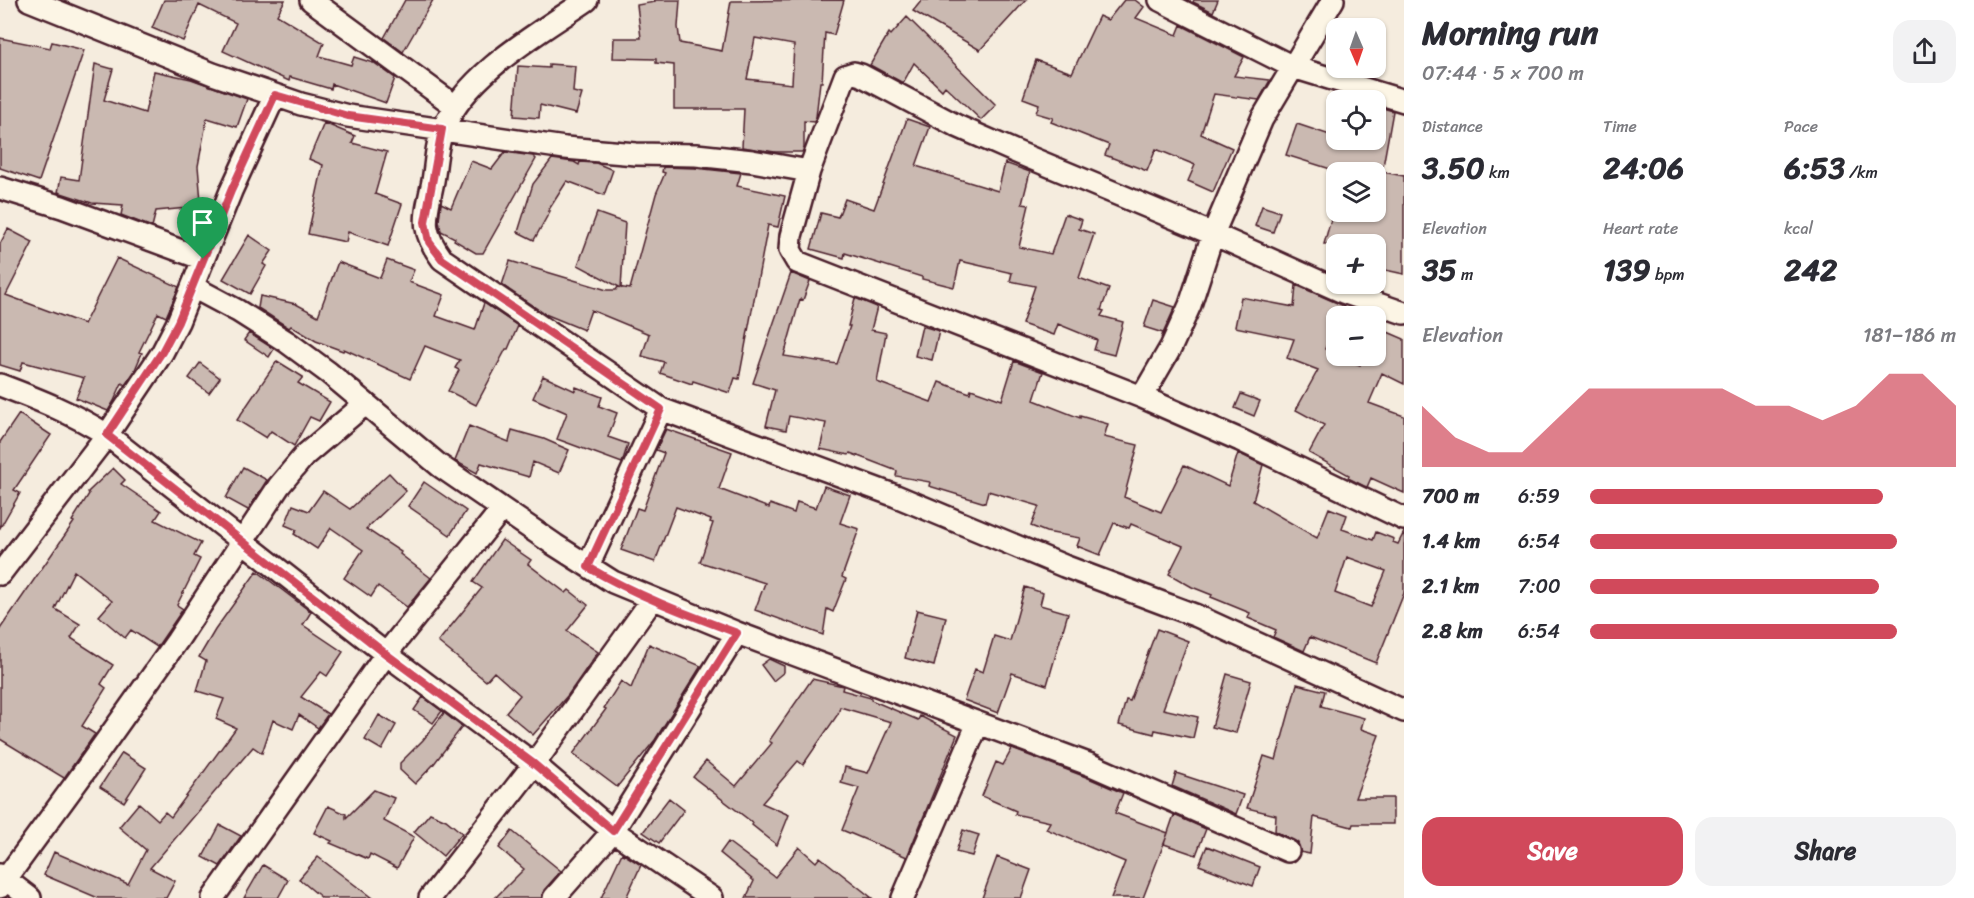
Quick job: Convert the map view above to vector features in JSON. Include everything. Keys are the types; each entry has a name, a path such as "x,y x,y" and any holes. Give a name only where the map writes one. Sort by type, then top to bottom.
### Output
{"street":[{"path":"29,0 213,74 348,116 565,148 636,154 696,155 752,161 809,171"},
{"path":"311,0 455,106"},
{"path":"587,0 503,58 476,82 455,106 442,129 425,222 429,242 442,259 661,409 896,496 1064,566 1197,616 1404,711"},
{"path":"1160,0 1293,67 1404,100"},
{"path":"1142,397 1171,347 1190,305 1213,234 1262,119 1333,0"},
{"path":"1404,313 1343,292 1213,234 957,126 854,73 845,76 809,171 791,236 790,250 797,262 1142,397 1240,440 1404,519"},
{"path":"0,574 107,435 162,352 193,286 275,95"},
{"path":"0,188 62,207 203,259"},
{"path":"193,286 287,342 440,466 613,582 652,600 737,633 1091,765 1288,850"},
{"path":"1,386 39,399 83,419 107,435 386,654 534,764 613,831 712,898"},
{"path":"30,898 2,880 92,761 177,641 279,486 305,455 365,404"},
{"path":"588,567 661,409"},
{"path":"213,898 386,654 502,509"},
{"path":"430,898 534,764 652,600"},
{"path":"554,898 613,831 737,633"},
{"path":"903,898 978,723"}],"building":[{"path":"164,0 285,0 277,15 324,43 319,56 351,65 354,57 373,62 395,78 386,103 332,84 331,89 290,77 289,81 223,51 236,23 199,5 183,41 152,28"},
{"path":"405,0 433,0 403,52 384,38"},
{"path":"654,0 680,0 678,27 680,43 722,51 731,1 844,0 834,35 825,33 822,82 820,82 816,117 814,122 804,121 802,152 775,152 742,147 744,109 674,109 674,65 656,63 656,59 613,58 614,38 641,38 637,5 655,2","holes":["755,38 794,45 792,84 747,79"]},
{"path":"922,0 1026,0 980,50 913,11"},
{"path":"1124,0 1135,0 1144,7 1136,18 1177,35 1181,25 1244,57 1234,76 1270,80 1259,100 1214,94 1201,134 1232,148 1213,192 1188,181 1195,165 1156,149 1147,171 1105,155 1109,145 1051,122 1053,118 1036,113 1039,104 1023,98 1036,60 1072,73 1099,16 1108,20"},
{"path":"1194,0 1218,0 1213,12 1193,2"},
{"path":"907,17 996,105 981,120 945,86 942,90 914,63 903,83 870,65 889,33 891,35"},
{"path":"0,38 50,48 52,42 84,50 39,181 0,168"},
{"path":"95,64 113,69 104,100 145,113 154,71 191,79 247,99 237,127 207,118 198,166 201,201 209,206 156,211 152,227 121,215 123,205 92,203 58,192 61,177 79,180"},
{"path":"549,64 575,66 573,92 582,94 576,114 540,105 539,118 514,116 518,66 549,68"},
{"path":"1386,109 1393,111 1386,150"},
{"path":"907,119 930,127 916,166 998,191 1005,163 1030,172 1022,204 1029,205 1019,247 1051,254 1065,214 1082,220 1079,229 1094,234 1079,278 1109,289 1101,316 1123,322 1114,355 1094,350 1097,340 1058,324 1054,335 1022,324 1035,286 1010,281 1012,273 960,261 954,287 922,279 922,277 845,253 844,258 811,249 821,213 838,217 845,199 874,209"},
{"path":"324,123 355,136 352,143 387,152 375,194 402,204 388,246 348,232 346,242 308,234 323,165 309,159"},
{"path":"1297,124 1326,134 1326,150 1386,150 1384,162 1326,162 1326,168 1286,155"},
{"path":"505,152 533,156 536,159 483,253 476,253 441,231 439,221 441,203 451,208 471,161 492,169"},
{"path":"552,159 574,162 579,165 580,162 596,163 613,170 604,195 567,181 548,211 550,211 534,240 518,232 533,184"},
{"path":"663,167 741,173 737,186 785,196 778,227 768,225 739,379 735,378 730,393 660,373 664,362 642,356 649,334 591,310 584,330 545,314 502,285 510,261 607,290 616,290 618,287 630,289 656,194 665,173 662,172"},
{"path":"1386,173 1404,176 1404,274 1386,270 1386,234 1327,234 1330,222 1386,222"},
{"path":"1262,206 1280,212 1273,232 1255,226"},
{"path":"597,213 625,223 621,288 578,265"},
{"path":"8,229 33,242 6,295 84,324 117,258 179,287 166,317 158,313 139,352 142,353 134,372 125,385 122,383 108,411 76,398 84,378 23,362 20,371 0,365 0,244"},
{"path":"249,235 272,251 263,264 266,266 250,294 223,279"},
{"path":"387,260 414,270 409,282 444,295 436,316 475,330 484,303 518,326 508,349 476,405 448,391 459,370 455,368 460,360 425,346 410,379 344,349 343,351 316,341 291,326 289,328 258,308 260,296 296,304 318,316 338,262 380,278"},
{"path":"791,273 810,281 803,300 800,299 784,356 837,364 850,326 848,326 855,298 877,307 871,330 886,333 877,382 931,402 939,382 970,393 971,389 1002,400 1014,361 1043,372 1034,400 1080,418 1080,416 1108,424 1104,437 1138,445 1124,497 1161,512 1184,465 1228,486 1238,453 1263,465 1253,501 1317,538 1329,508 1347,515 1342,529 1373,540 1376,532 1394,539 1393,542 1398,544 1404,532 1404,593 1376,663 1310,637 1304,651 1273,637 1276,630 1248,618 1250,613 1211,597 1212,595 1169,574 1183,546 1131,524 1129,528 1114,523 1100,555 1077,546 1080,538 1046,532 1031,526 1039,506 988,491 985,503 929,486 930,482 896,476 897,471 850,453 849,455 820,449 826,423 789,416 786,430 766,426 775,390 753,383","holes":["1347,557 1386,571 1371,607 1335,593"]},
{"path":"1296,285 1344,306 1326,306 1326,366 1386,366 1386,331 1404,339 1404,384 1382,373 1369,403 1404,416 1404,493 1371,478 1367,487 1364,486 1309,453 1324,425 1296,410 1318,370 1287,358 1294,339 1235,327 1241,297 1294,307"},
{"path":"1153,300 1175,307 1161,338 1163,333 1144,327"},
{"path":"922,326 939,331 932,360 915,356"},
{"path":"249,333 274,349 269,357 244,340"},
{"path":"277,361 303,377 298,383 330,402 319,421 310,417 294,446 271,431 266,438 237,420"},
{"path":"200,363 220,378 209,393 189,378"},
{"path":"543,376 575,391 576,387 602,397 599,406 617,413 608,437 628,444 622,463 557,439 567,413 533,398"},
{"path":"1241,394 1260,401 1254,416 1235,408"},
{"path":"19,414 51,435 14,490 20,493 0,528 0,442"},
{"path":"469,426 509,442 512,430 544,439 569,450 559,473 533,462 529,477 481,463 477,473 455,461"},
{"path":"666,429 732,452 719,489 769,508 770,504 794,513 797,502 816,508 824,486 850,495 840,523 859,529 842,577 846,579 833,612 827,609 823,635 755,610 765,583 700,562 713,523 710,522 711,520 676,507 655,562 621,550 637,508 643,510 664,453 656,450"},
{"path":"243,467 267,480 248,510 226,498"},
{"path":"113,468 125,480 121,484 161,511 155,520 201,543 194,556 200,559 177,605 183,609 157,647 131,630 125,638 99,616 112,601 74,571 55,609 80,624 71,638 113,665 101,684 106,688 82,726 95,734 64,778 0,739 0,629 74,522 72,521 89,494 88,492"},
{"path":"389,473 406,491 366,529 401,552 400,554 431,578 407,607 378,586 371,597 344,578 363,550 331,528 317,549 294,534 297,530 285,525 293,505 309,511 323,491 350,509"},
{"path":"424,482 466,511 450,535 408,506"},
{"path":"502,540 531,560 528,564 566,593 569,590 588,605 567,631 598,652 568,695 533,735 506,712 520,695 494,672 486,681 438,642 482,588 473,582"},
{"path":"257,571 311,612 303,625 343,652 327,676 321,672 301,697 328,714 318,728 299,715 293,729 273,720 262,753 253,747 150,868 175,881 166,898 98,898 44,875 54,852 128,884 146,850 119,827 139,803 158,820 165,812 171,817 236,728 216,719 224,699 197,691 206,661 199,657 215,630"},
{"path":"1025,587 1043,593 1040,605 1068,613 1047,685 1012,673 998,713 964,700 975,669 983,672 994,636 1010,641"},
{"path":"917,610 946,617 934,666 905,658"},
{"path":"1157,629 1188,641 1163,709 1198,717 1193,738 1155,730 1154,734 1119,725 1126,700 1130,701"},
{"path":"649,644 701,666 655,740 617,787 573,754 606,709 604,708 621,681 631,688"},
{"path":"769,659 784,666 784,672 773,681 761,665"},
{"path":"1227,674 1251,681 1236,733 1212,727"},
{"path":"812,679 843,686 842,690 871,698 871,700 918,720 920,716 957,735 907,857 842,830 859,788 841,783 845,767 868,773 891,722 840,707 838,714 803,765 798,761 762,803 789,815 777,845 752,825 753,823 693,777 706,761 736,786 772,743 769,741"},
{"path":"1297,684 1325,691 1321,706 1364,718 1361,729 1379,735 1355,798 1393,798 1393,824 1353,824 1352,827 1314,817 1310,854 1300,852 1298,843 1275,831 1276,815 1247,808 1264,756 1276,760"},
{"path":"423,697 442,711 433,723 414,710"},
{"path":"444,713 462,727 433,765 415,784 400,770 400,763 423,740"},
{"path":"379,715 396,725 382,750 365,740"},
{"path":"1012,749 1123,793 1115,813 1168,833 1143,898 1111,898 1125,862 1046,829 1050,822 1015,814 1016,811 982,796 996,762 1003,765"},
{"path":"122,753 146,768 124,802 100,787"},
{"path":"1176,773 1243,795 1236,814 1172,786"},
{"path":"374,790 394,798 384,821 414,837 397,868 370,854 368,859 330,843 332,841 314,833 328,806 346,814 346,818"},
{"path":"669,798 684,810 659,843 643,832"},
{"path":"430,813 446,820 462,833 443,856 414,832"},
{"path":"1174,815 1206,829 1196,855 1164,844"},
{"path":"220,825 241,836 220,866 203,857"},
{"path":"963,830 979,835 972,856 956,852"},
{"path":"512,831 561,871 544,890 542,898 495,898 524,869 499,848"},
{"path":"728,842 775,877 799,847 816,862 820,857 872,898 746,898 754,881 720,853"},
{"path":"1207,846 1260,867 1253,886 1199,865"},
{"path":"622,853 641,865 626,898 601,898"},
{"path":"318,857 372,898 322,898 299,879"},
{"path":"997,857 1031,870 1021,898 982,898"},
{"path":"263,865 288,880 278,898 244,898"}],"route":[{"path":"275,95 348,116 442,129 425,222 429,242 442,259 661,409 588,567 613,582 666,606 737,633 613,831 534,764 386,654 107,435 162,352 178,322 203,259 275,95"}]}
